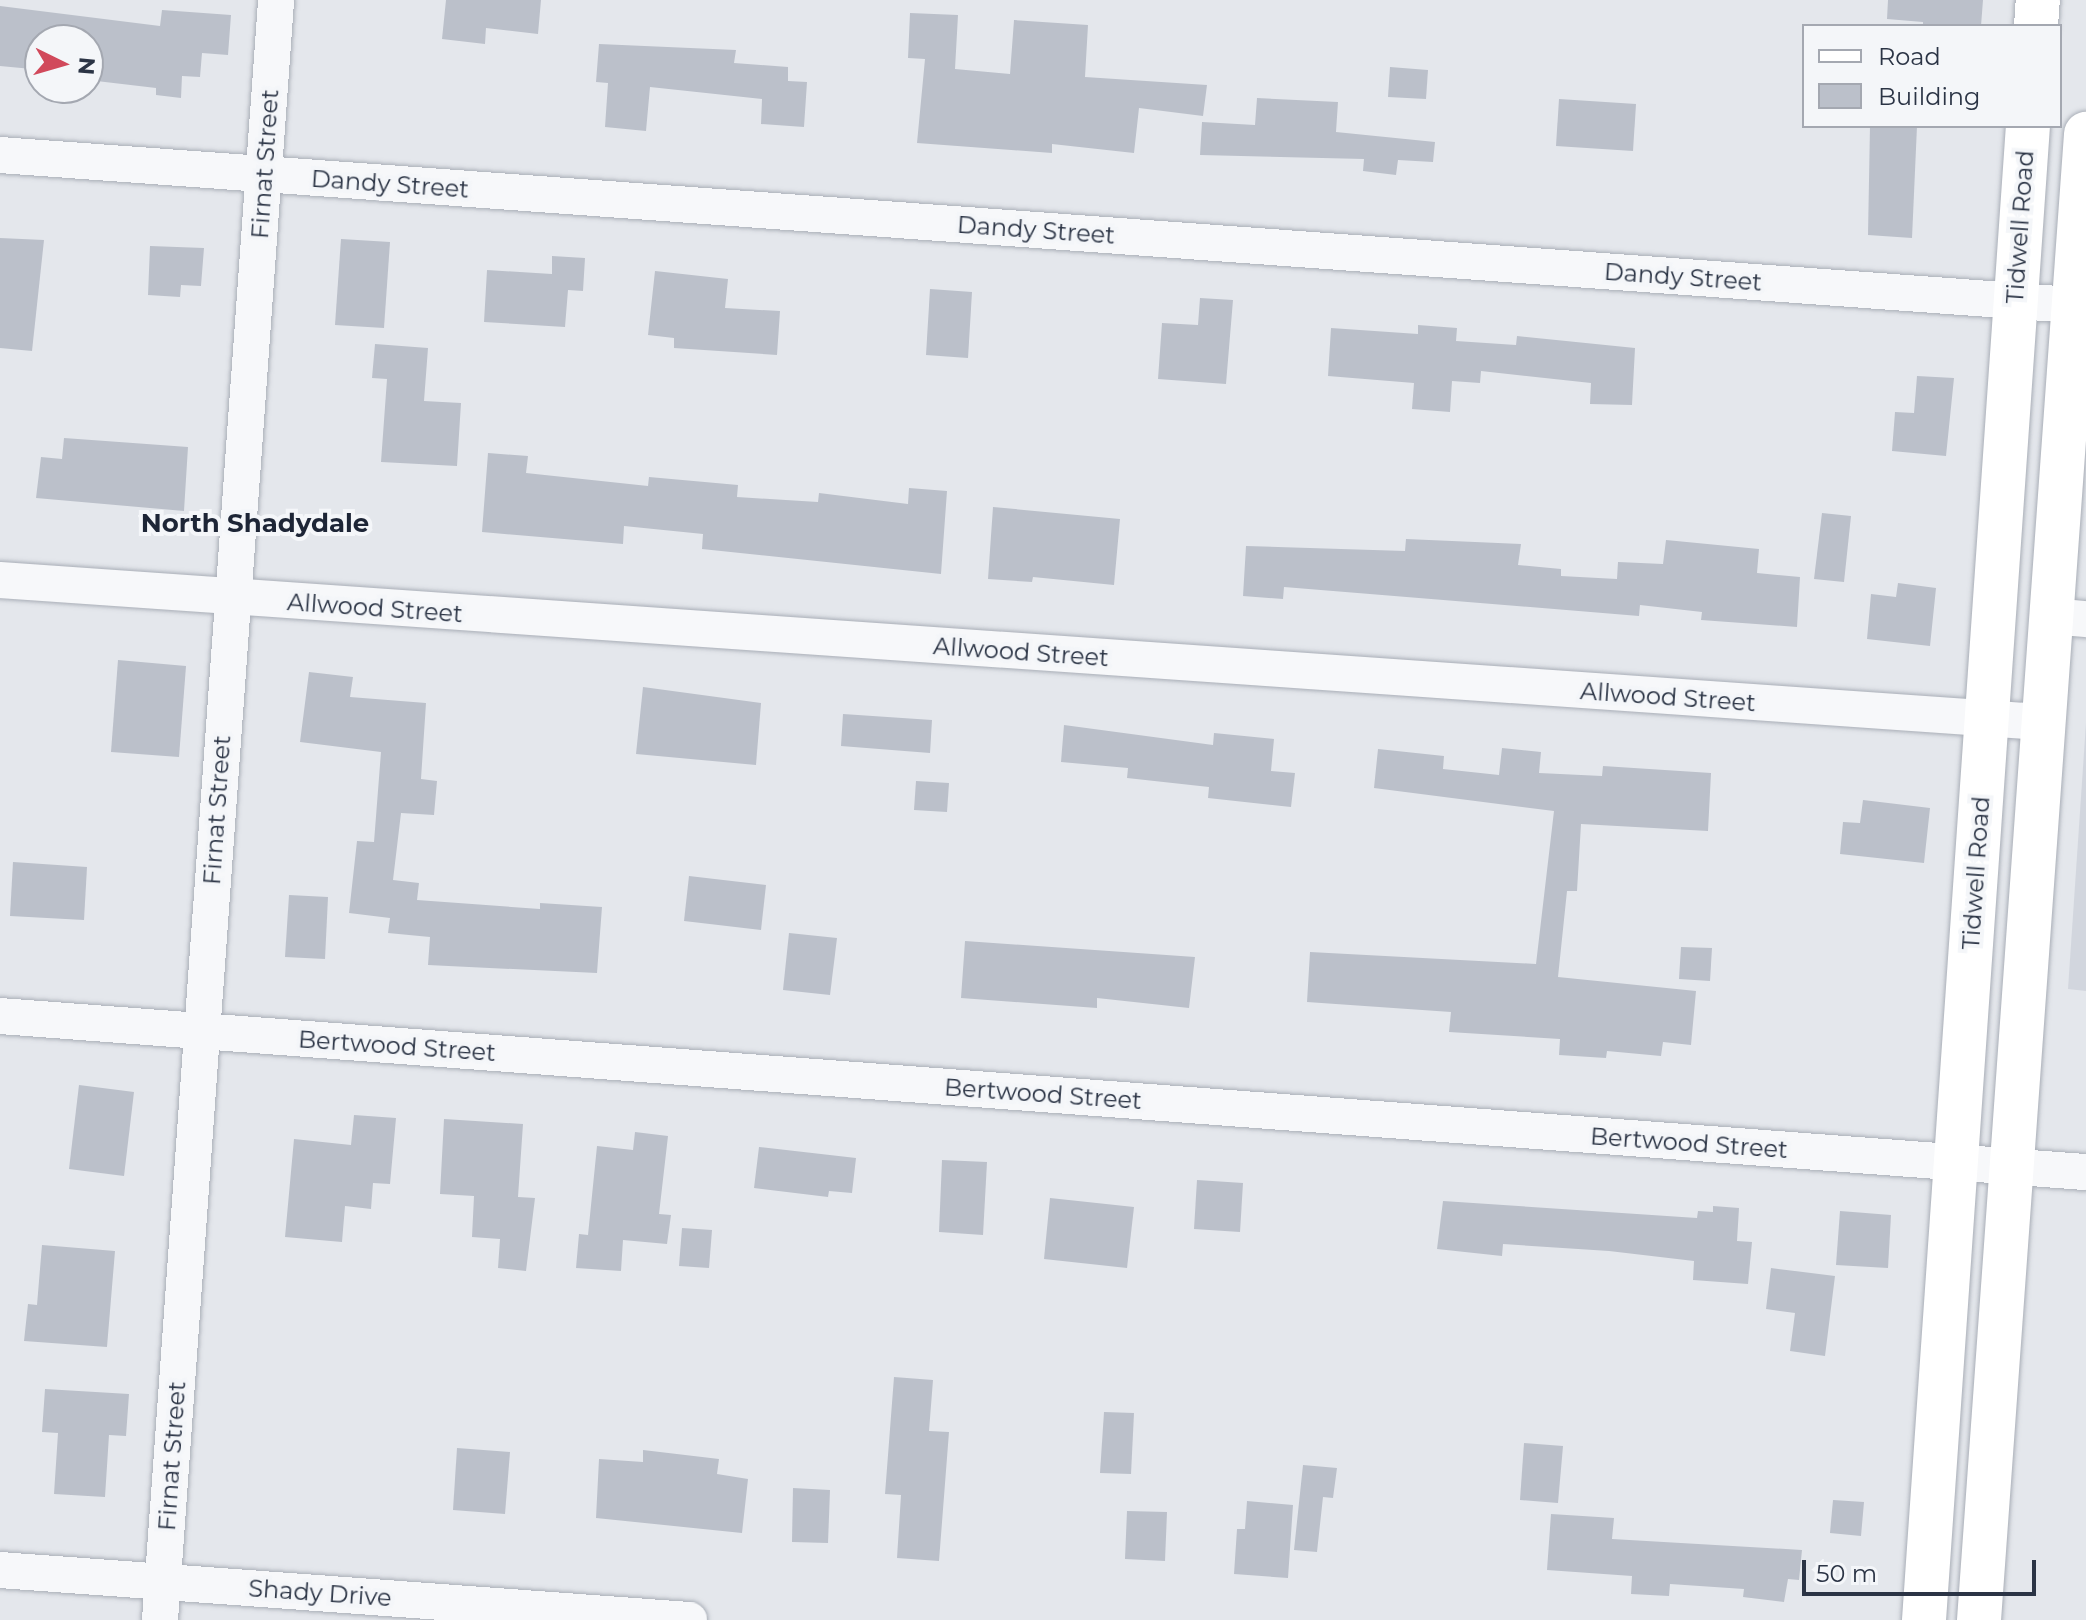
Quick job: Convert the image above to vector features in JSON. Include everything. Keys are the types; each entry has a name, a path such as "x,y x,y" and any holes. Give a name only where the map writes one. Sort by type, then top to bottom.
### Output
{"main road":[{"path":"2036,24 2038,0"},
{"name":"Tidwell Road","path":"1924,1620 1959,1163 2028,128"},
{"path":"1979,1620 2042,722 2068,617 2086,134"}],"street":[{"name":"Firnat Street","path":"160,1620 276,0"},
{"name":"Dandy Street","path":"0,155 2014,301 2077,317"},
{"name":"Allwood Street","path":"0,580 2042,722"},
{"name":"Bertwood Street","path":"0,1016 2086,1172"},
{"name":"Shady Drive","path":"0,1570 689,1620"}],"shaded area":[{"path":"2086,723 2086,991 2068,989"}],"building":[{"path":"446,0 541,0 538,34 486,28 485,44 442,39"},
{"path":"1888,0 1983,0 1981,24 1923,24 1887,19"},
{"path":"0,6 160,26 162,10 231,15 228,55 202,53 200,77 182,76 181,98 156,95 156,88 104,82 104,24 24,24 24,68 0,66"},
{"path":"910,13 958,15 955,69 1010,74 1014,20 1088,25 1085,77 1207,85 1203,116 1139,108 1134,153 1052,144 1052,153 917,143 925,59 908,58"},
{"path":"599,44 736,50 734,63 788,67 788,81 807,82 804,127 761,124 762,99 650,87 646,131 605,127 608,83 596,82"},
{"path":"1390,67 1428,70 1426,99 1388,97"},
{"path":"1257,98 1338,102 1336,132 1435,142 1433,162 1398,160 1396,175 1363,171 1364,159 1200,155 1202,122 1255,125"},
{"path":"1559,99 1636,104 1633,151 1556,146"},
{"path":"1870,128 1917,128 1912,238 1868,235"},
{"path":"0,238 44,240 32,351 0,348"},
{"path":"341,239 390,242 384,328 335,325"},
{"path":"150,246 204,248 201,286 181,285 180,297 148,295"},
{"path":"552,256 585,258 583,291 568,290 565,327 484,322 487,270 552,274"},
{"path":"655,271 728,279 725,308 780,311 777,355 674,348 674,338 648,335"},
{"path":"930,289 972,292 968,358 926,355"},
{"path":"1200,298 1233,300 1226,384 1158,379 1162,323 1198,325"},
{"path":"1418,325 1457,328 1456,341 1516,345 1517,336 1635,348 1632,405 1590,404 1591,383 1481,371 1480,383 1452,381 1450,412 1412,409 1414,383 1328,376 1331,328 1418,334"},
{"path":"375,344 428,348 424,401 461,403 457,466 381,462 387,379 372,378"},
{"path":"1917,376 1954,378 1946,456 1892,451 1895,412 1914,413"},
{"path":"64,438 188,447 184,511 36,498 41,457 62,459"},
{"path":"488,453 528,456 526,473 648,486 649,477 738,485 737,497 818,502 819,493 908,504 909,488 947,491 941,574 702,549 703,534 624,526 623,544 482,532"},
{"path":"993,507 1120,519 1114,585 1033,577 1032,582 988,579"},
{"path":"1822,513 1851,516 1844,582 1814,579"},
{"path":"1406,539 1521,544 1518,565 1561,569 1561,576 1617,579 1618,562 1663,564 1666,540 1759,549 1757,573 1800,577 1797,627 1701,620 1702,612 1640,605 1639,616 1284,587 1283,599 1243,596 1246,546 1405,551"},
{"path":"1898,583 1936,588 1930,646 1867,639 1871,594 1896,597"},
{"path":"118,660 186,666 179,757 111,752"},
{"path":"309,672 353,677 350,697 426,703 421,779 437,781 434,815 401,813 393,880 419,883 417,900 540,909 540,903 602,907 597,973 428,965 430,937 388,933 390,918 349,913 357,841 374,842 381,752 300,742"},
{"path":"643,687 761,703 756,765 636,754"},
{"path":"843,714 932,720 930,753 841,746"},
{"path":"1064,725 1213,745 1214,733 1274,739 1271,771 1295,773 1291,807 1208,798 1209,787 1127,778 1128,768 1061,762"},
{"path":"1502,748 1541,752 1539,773 1602,776 1603,766 1711,773 1708,831 1581,824 1577,891 1567,891 1558,977 1696,991 1691,1045 1663,1042 1661,1056 1607,1051 1606,1058 1559,1055 1560,1039 1449,1032 1451,1012 1307,1002 1310,952 1536,964 1554,811 1374,788 1378,749 1444,756 1443,769 1499,775"},
{"path":"916,781 949,783 947,812 914,810"},
{"path":"1863,800 1930,808 1924,863 1840,854 1843,822 1860,823"},
{"path":"13,862 87,867 84,920 10,916"},
{"path":"689,876 766,885 761,930 684,921"},
{"path":"289,895 328,897 325,959 285,957"},
{"path":"789,933 837,938 830,995 783,990"},
{"path":"965,941 1195,957 1189,1008 1097,998 1097,1008 961,998"},
{"path":"1681,947 1712,948 1710,981 1679,979"},
{"path":"79,1085 134,1092 124,1176 69,1169"},
{"path":"354,1115 396,1118 390,1184 373,1183 371,1209 345,1206 342,1242 285,1237 294,1139 351,1145"},
{"path":"444,1119 523,1124 518,1197 535,1198 526,1271 498,1268 500,1239 472,1237 474,1196 440,1194"},
{"path":"635,1132 668,1136 659,1214 671,1215 667,1244 623,1240 621,1271 576,1268 579,1234 588,1235 597,1146 633,1150"},
{"path":"759,1147 856,1158 852,1193 829,1191 828,1197 754,1188"},
{"path":"942,1160 987,1162 983,1235 939,1232"},
{"path":"1197,1180 1243,1183 1240,1232 1194,1229"},
{"path":"1050,1198 1134,1207 1127,1268 1044,1259"},
{"path":"1443,1201 1697,1218 1698,1211 1713,1212 1713,1206 1739,1208 1737,1241 1752,1242 1748,1284 1693,1280 1694,1261 1609,1251 1503,1244 1502,1256 1437,1249"},
{"path":"1840,1211 1891,1215 1888,1268 1836,1265"},
{"path":"682,1228 712,1230 709,1268 679,1266"},
{"path":"42,1245 115,1251 107,1347 24,1341 28,1304 37,1305"},
{"path":"1771,1268 1835,1276 1825,1356 1790,1351 1795,1313 1766,1309"},
{"path":"894,1377 933,1380 929,1431 949,1432 939,1561 897,1558 901,1495 885,1494"},
{"path":"45,1389 129,1394 126,1436 109,1435 105,1497 54,1494 58,1433 42,1432"},
{"path":"1104,1412 1134,1413 1131,1474 1100,1473"},
{"path":"1524,1443 1563,1446 1558,1503 1520,1500"},
{"path":"457,1448 510,1452 505,1514 453,1510"},
{"path":"643,1450 719,1459 717,1474 748,1479 742,1533 596,1518 599,1459 643,1462"},
{"path":"1303,1465 1337,1468 1333,1498 1323,1497 1317,1552 1294,1550"},
{"path":"793,1488 830,1490 828,1543 792,1542"},
{"path":"1833,1500 1864,1502 1861,1536 1830,1533"},
{"path":"1247,1501 1293,1505 1288,1578 1234,1574 1237,1529 1245,1529"},
{"path":"1127,1511 1167,1512 1165,1561 1125,1559"},
{"path":"1551,1514 1614,1518 1612,1539 1802,1550 1799,1580 1788,1579 1784,1602 1743,1597 1744,1589 1670,1584 1669,1596 1631,1594 1632,1576 1547,1570"}],"district":[{"name":"North Shadydale","path":"255,524"}]}
